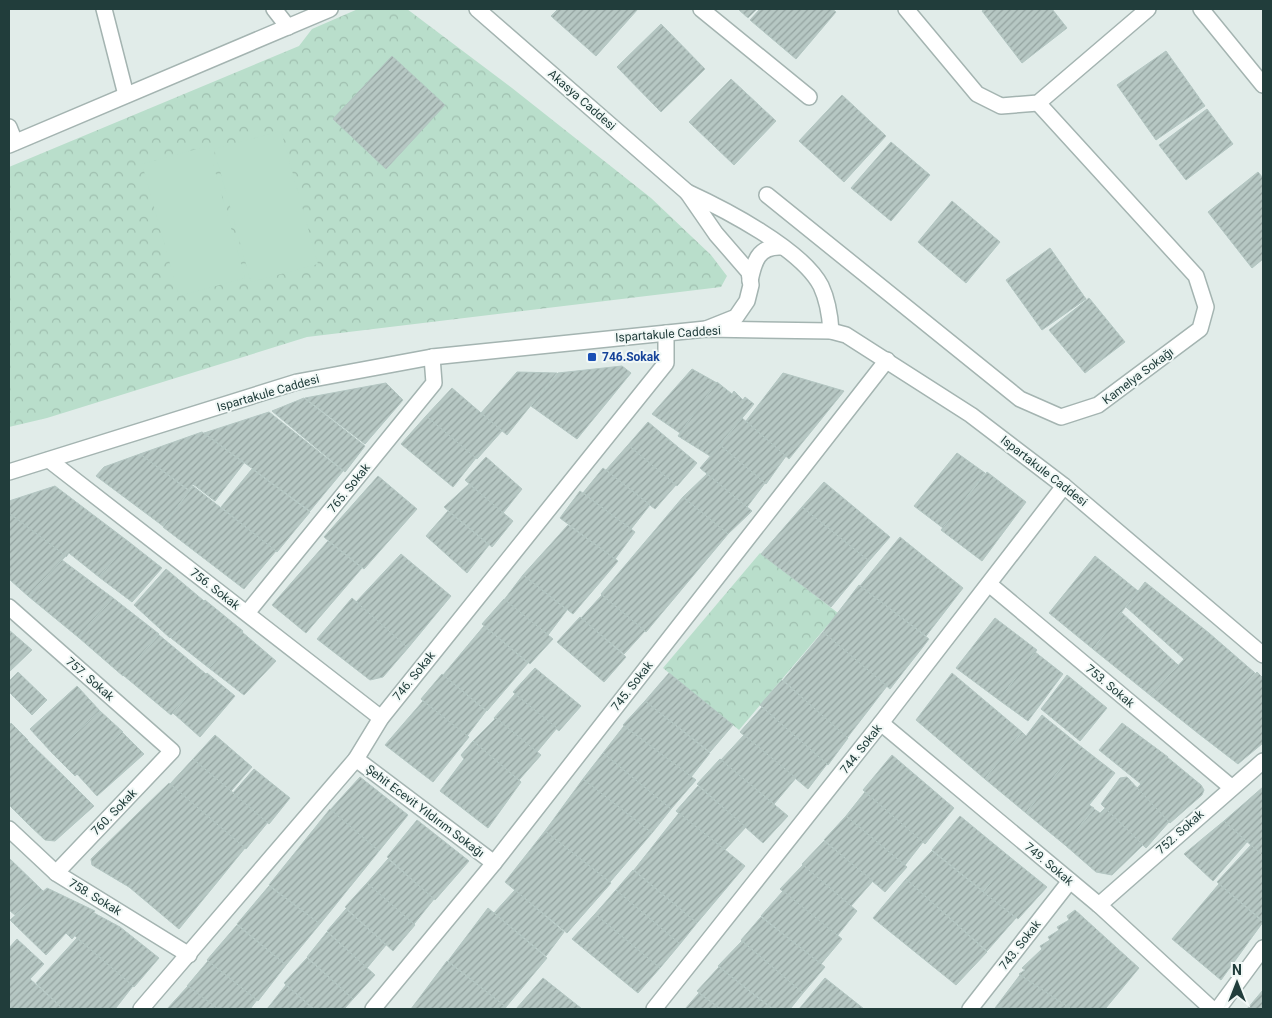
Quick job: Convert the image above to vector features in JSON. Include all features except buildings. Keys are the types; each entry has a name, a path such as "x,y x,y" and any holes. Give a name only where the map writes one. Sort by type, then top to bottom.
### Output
{"street":[{"path":"104,9 126,95"},
{"path":"274,9 288,27"},
{"path":"9,127 12,143 330,9"},
{"name":"Akasya Caddesi","path":"477,9 687,192 716,234 749,272 750,281"},
{"path":"701,9 809,96"},
{"path":"906,9 977,94 1001,106 1038,103 1148,9"},
{"path":"1201,9 1263,85"},
{"name":"Kamelya Sokağı","path":"767,195 1020,399 1061,417 1098,406 1200,329 1206,307 1196,276 1038,103"},
{"name":"Akasya Caddesi","path":"687,192 729,211 802,262 820,285 830,309 831,331"},
{"path":"706,329 736,317 748,300 755,260 763,250 773,246 781,247"},
{"name":"Ispartakule Caddesi","path":"9,472 297,382 432,357 706,329 831,331 846,335 972,415 1064,486 1263,655"},
{"name":"746. Sokak","path":"141,1009 356,759 381,718 666,363 666,333"},
{"name":"765. Sokak","path":"247,613 434,383 432,357"},
{"name":"745. Sokak","path":"373,1009 494,863 887,360"},
{"name":"756. Sokak","path":"49,460 381,718"},
{"name":"744. Sokak","path":"654,1009 881,723 1064,486"},
{"name":"753. Sokak","path":"988,584 1231,787"},
{"name":"757. Sokak","path":"9,607 172,751"},
{"name":"749. Sokak","path":"881,723 1099,905 1212,1009"},
{"name":"760. Sokak","path":"56,873 172,751"},
{"name":"Şehit Ecevit Yıldırım Sokağı","path":"356,759 494,863"},
{"name":"752. Sokak","path":"1099,905 1231,787 1263,761"},
{"name":"758. Sokak","path":"9,829 56,873 189,955"},
{"name":"743. Sokak","path":"970,1009 1070,882"},
{"path":"1218,1009 1263,948"}],"green space":[{"path":"358,9 407,9 512,88 651,198 711,255 727,276 721,287 307,337 47,418 9,427 9,167 299,46 312,29"},
{"path":"281,131 318,264 251,282 214,149"},
{"path":"208,146 245,278 179,296 142,164"},
{"path":"760,553 838,613 739,730 663,668"}],"place":[{"name":"746.Sokak","path":"592,357"}]}
